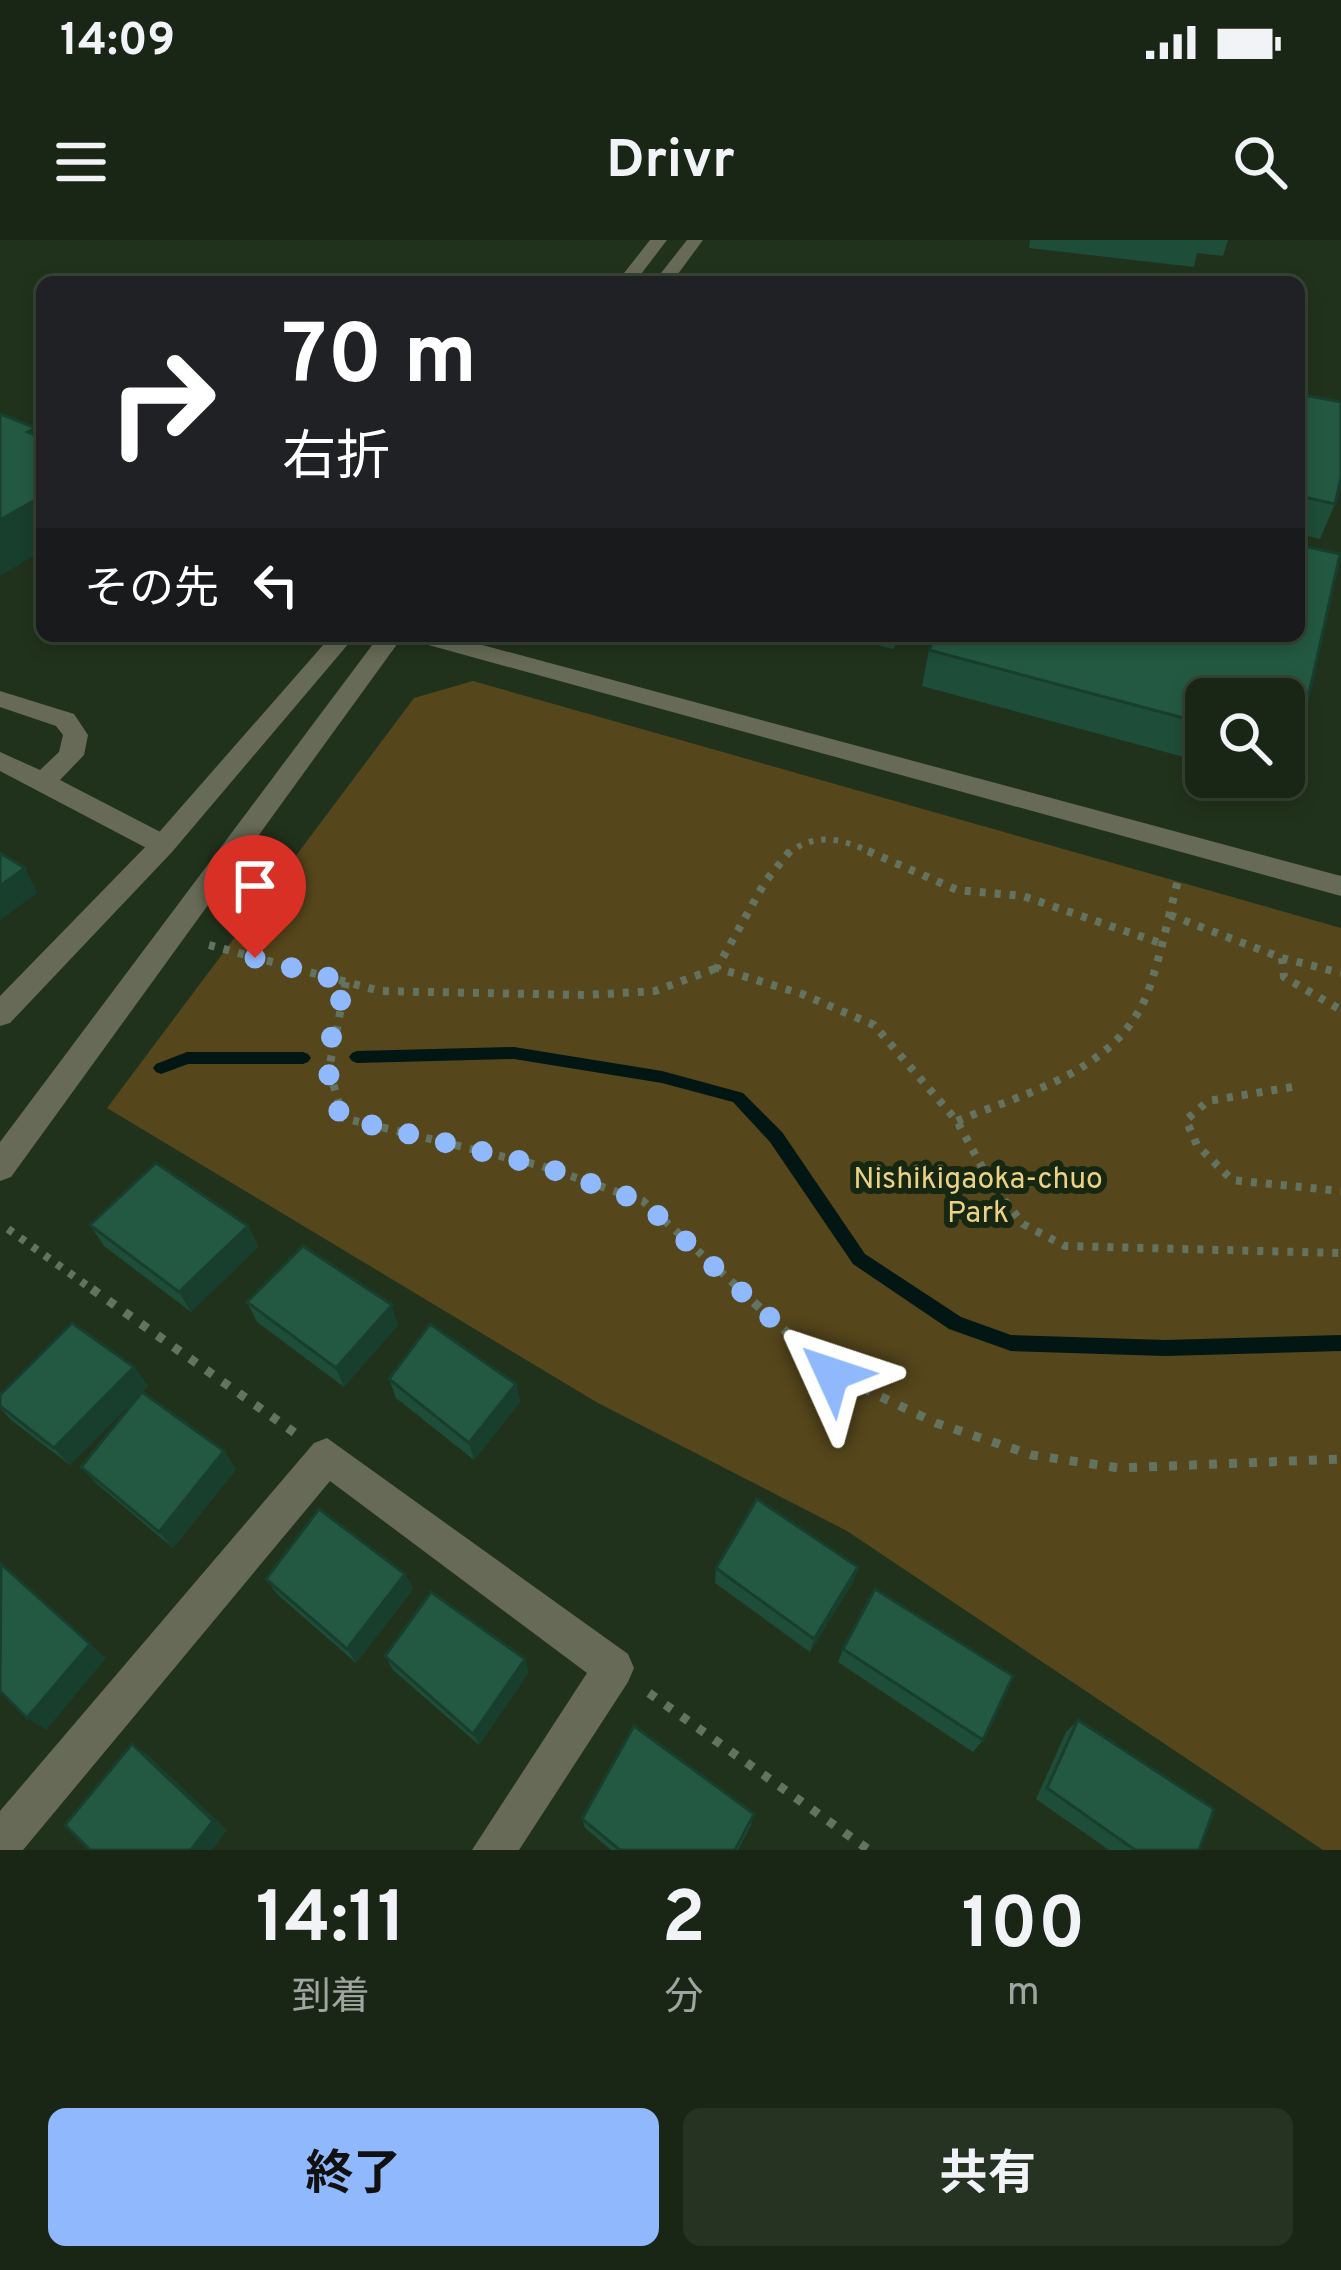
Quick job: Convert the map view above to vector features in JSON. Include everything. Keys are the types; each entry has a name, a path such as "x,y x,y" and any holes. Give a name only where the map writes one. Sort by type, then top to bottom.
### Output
{"street":[{"path":"631,276 659,240"},
{"path":"668,276 695,240"},
{"path":"0,1015 163,845 338,642"},
{"path":"0,1167 387,642"},
{"path":"444,642 1341,886"},
{"path":"0,699 65,720 76,735 71,755 41,783"},
{"path":"0,760 163,845"},
{"path":"0,1844 327,1456 614,1668 494,1850"}],"path":[{"path":"717,968 765,882 788,852 806,840 840,838 957,890 1023,896 1163,944"},
{"path":"957,1121 1084,1069 1121,1037 1149,991 1182,866"},
{"path":"1170,915 1282,958 1341,973"},
{"path":"209,945 380,991 586,995 655,991 717,968 802,994 874,1025 957,1121 989,1180 1023,1224 1065,1246 1341,1253"},
{"path":"1282,958 1284,977 1341,1010"},
{"path":"346,982 331,1036 330,1097 343,1118 542,1166 643,1202 832,1374 936,1423 1032,1455 1119,1468 1341,1460"},
{"path":"1292,1087 1208,1101 1186,1120 1197,1144 1232,1180 1341,1191"},
{"path":"8,1229 327,1456"},
{"path":"614,1668 869,1850"}],"green space":[{"name":"Nishikigaoka-chuo Park","path":"473,681 1341,928 1341,1850 1323,1850 847,1531 598,1403 107,1108 414,698"}],"building":[{"path":"1305,395 1341,402 1341,477 1335,504 1305,497"},
{"path":"0,414 36,428 28,432 36,435 36,499 0,520"},
{"path":"1305,546 1340,554 1305,712 1305,678 1185,678 1185,718 929,650 933,642 1305,642"},
{"path":"0,853 25,868 0,886"},
{"path":"156,1163 248,1226 179,1292 90,1225"},
{"path":"303,1246 392,1305 336,1368 247,1302"},
{"path":"72,1323 134,1367 54,1448 0,1406 0,1395"},
{"path":"430,1324 516,1384 469,1443 389,1379"},
{"path":"142,1392 224,1451 159,1532 81,1467"},
{"path":"757,1499 858,1567 814,1639 716,1568"},
{"path":"319,1509 405,1574 347,1649 266,1579"},
{"path":"1,1564 90,1644 27,1718 0,1691"},
{"path":"875,1589 1013,1676 983,1740 843,1649"},
{"path":"431,1592 525,1659 473,1734 385,1656"},
{"path":"1078,1720 1214,1809 1199,1850 1135,1850 1047,1788"},
{"path":"634,1726 754,1814 735,1850 620,1850 582,1819"},
{"path":"132,1744 213,1821 191,1850 90,1850 65,1825"}],"waterway":[{"path":"357,1057 514,1053 662,1077 738,1097 776,1137 859,1259 955,1323 1011,1343 1165,1348 1341,1343"},
{"path":"161,1068 187,1058 303,1058"}],"route":[{"path":"255,958 346,982 331,1036 330,1097 343,1118 542,1166 643,1202 832,1374"}]}
